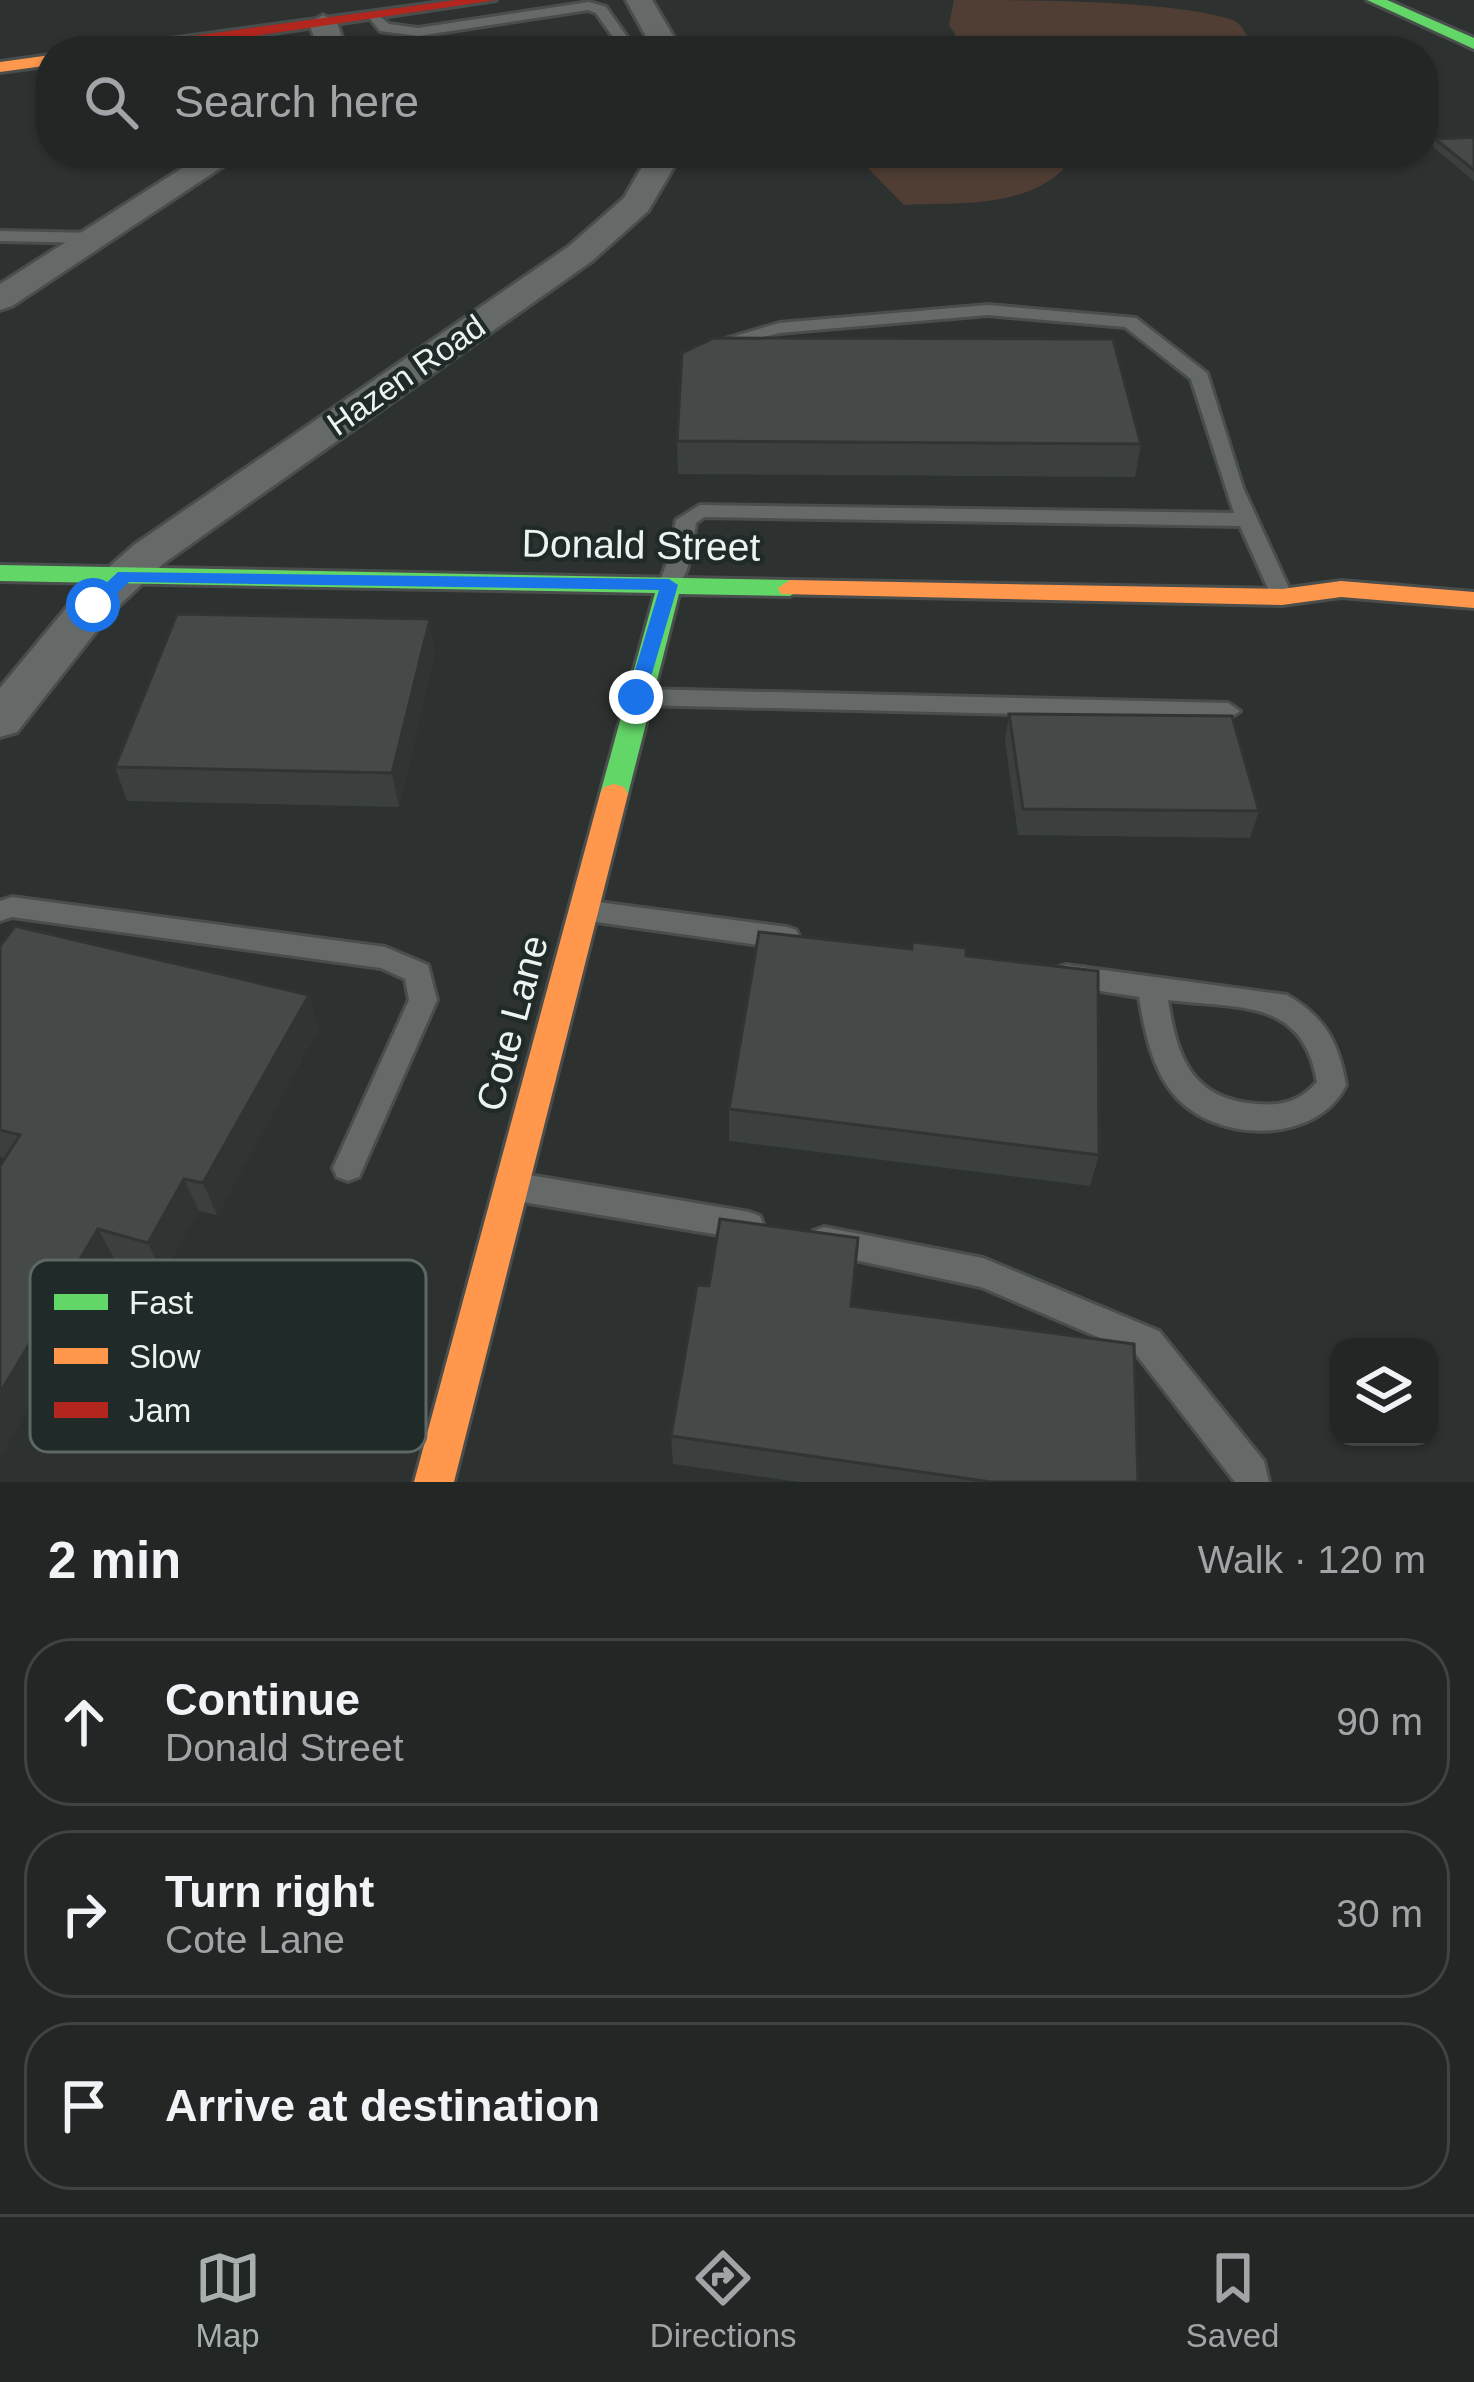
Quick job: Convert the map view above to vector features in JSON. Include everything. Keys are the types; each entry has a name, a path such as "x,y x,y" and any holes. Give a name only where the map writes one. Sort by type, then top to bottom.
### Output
{"street":[{"path":"228,36 489,0"},
{"path":"639,0 659,36"},
{"path":"1374,0 1474,44"},
{"path":"322,23 327,36"},
{"path":"0,68 36,62"},
{"path":"0,299 204,168"},
{"name":"Hazen Road","path":"0,720 93,605 149,554 580,254 637,204 657,168"},
{"name":"Donald Street","path":"0,573 1282,597 1341,590 1474,600"},
{"name":"Cote Lane","path":"434,1482 669,585"},
{"name":"Donald Street","path":"1282,597 1366,619"}],"lane":[{"path":"375,16 385,28 418,32 589,7 601,10 619,36"},
{"path":"0,236 94,238"},
{"path":"721,343 779,328 988,310 1130,322 1200,377 1246,520 1282,597"},
{"path":"669,585 680,558 686,520 700,511 1246,520"},
{"path":"636,697 1228,711"},
{"path":"0,911 12,907 385,958 418,973 423,1000 348,1168"},
{"path":"582,910 819,943"},
{"path":"1033,971 1238,996 1292,1012 1307,1020 1326,1049 1332,1084 1314,1108 1281,1118 1229,1116 1196,1100 1170,1067 1158,1034 1152,988"},
{"path":"509,1186 786,1233 983,1273 1147,1342 1252,1473 1252,1482"}],"shaded area":[{"path":"954,0 1098,2 1206,13 1233,20 1247,36 956,36 949,25"},
{"path":"868,168 1063,168 1046,183 1008,197 904,205"}],"building":[{"path":"1474,137 1474,170 1438,141"},
{"path":"714,338 1113,339 1141,444 677,441 682,353"},
{"path":"177,614 430,619 392,773 115,767"},
{"path":"1009,714 1232,716 1259,811 1023,809"},
{"path":"15,926 309,995 203,1183 184,1179 148,1243 98,1229 79,1260 30,1260 30,1343 0,1393 0,1166 20,1135 0,1130 0,946"},
{"path":"759,932 912,949 912,942 966,948 966,956 1098,971 1099,1155 729,1109"},
{"path":"720,1219 858,1238 851,1306 1134,1344 1138,1482 991,1482 671,1436 697,1285 709,1286"}],"traffic: fast":[{"path":"1374,0 1474,44"},
{"path":"0,573 790,588"},
{"path":"614,794 669,585"}],"traffic: slow":[{"path":"0,67 36,62"},
{"path":"790,588 1282,597 1341,589 1474,600"},
{"path":"434,1482 614,794"}],"traffic: jam":[{"path":"228,36 489,0"}],"route":[{"path":"93,605 124,576 669,585 636,697"}]}
